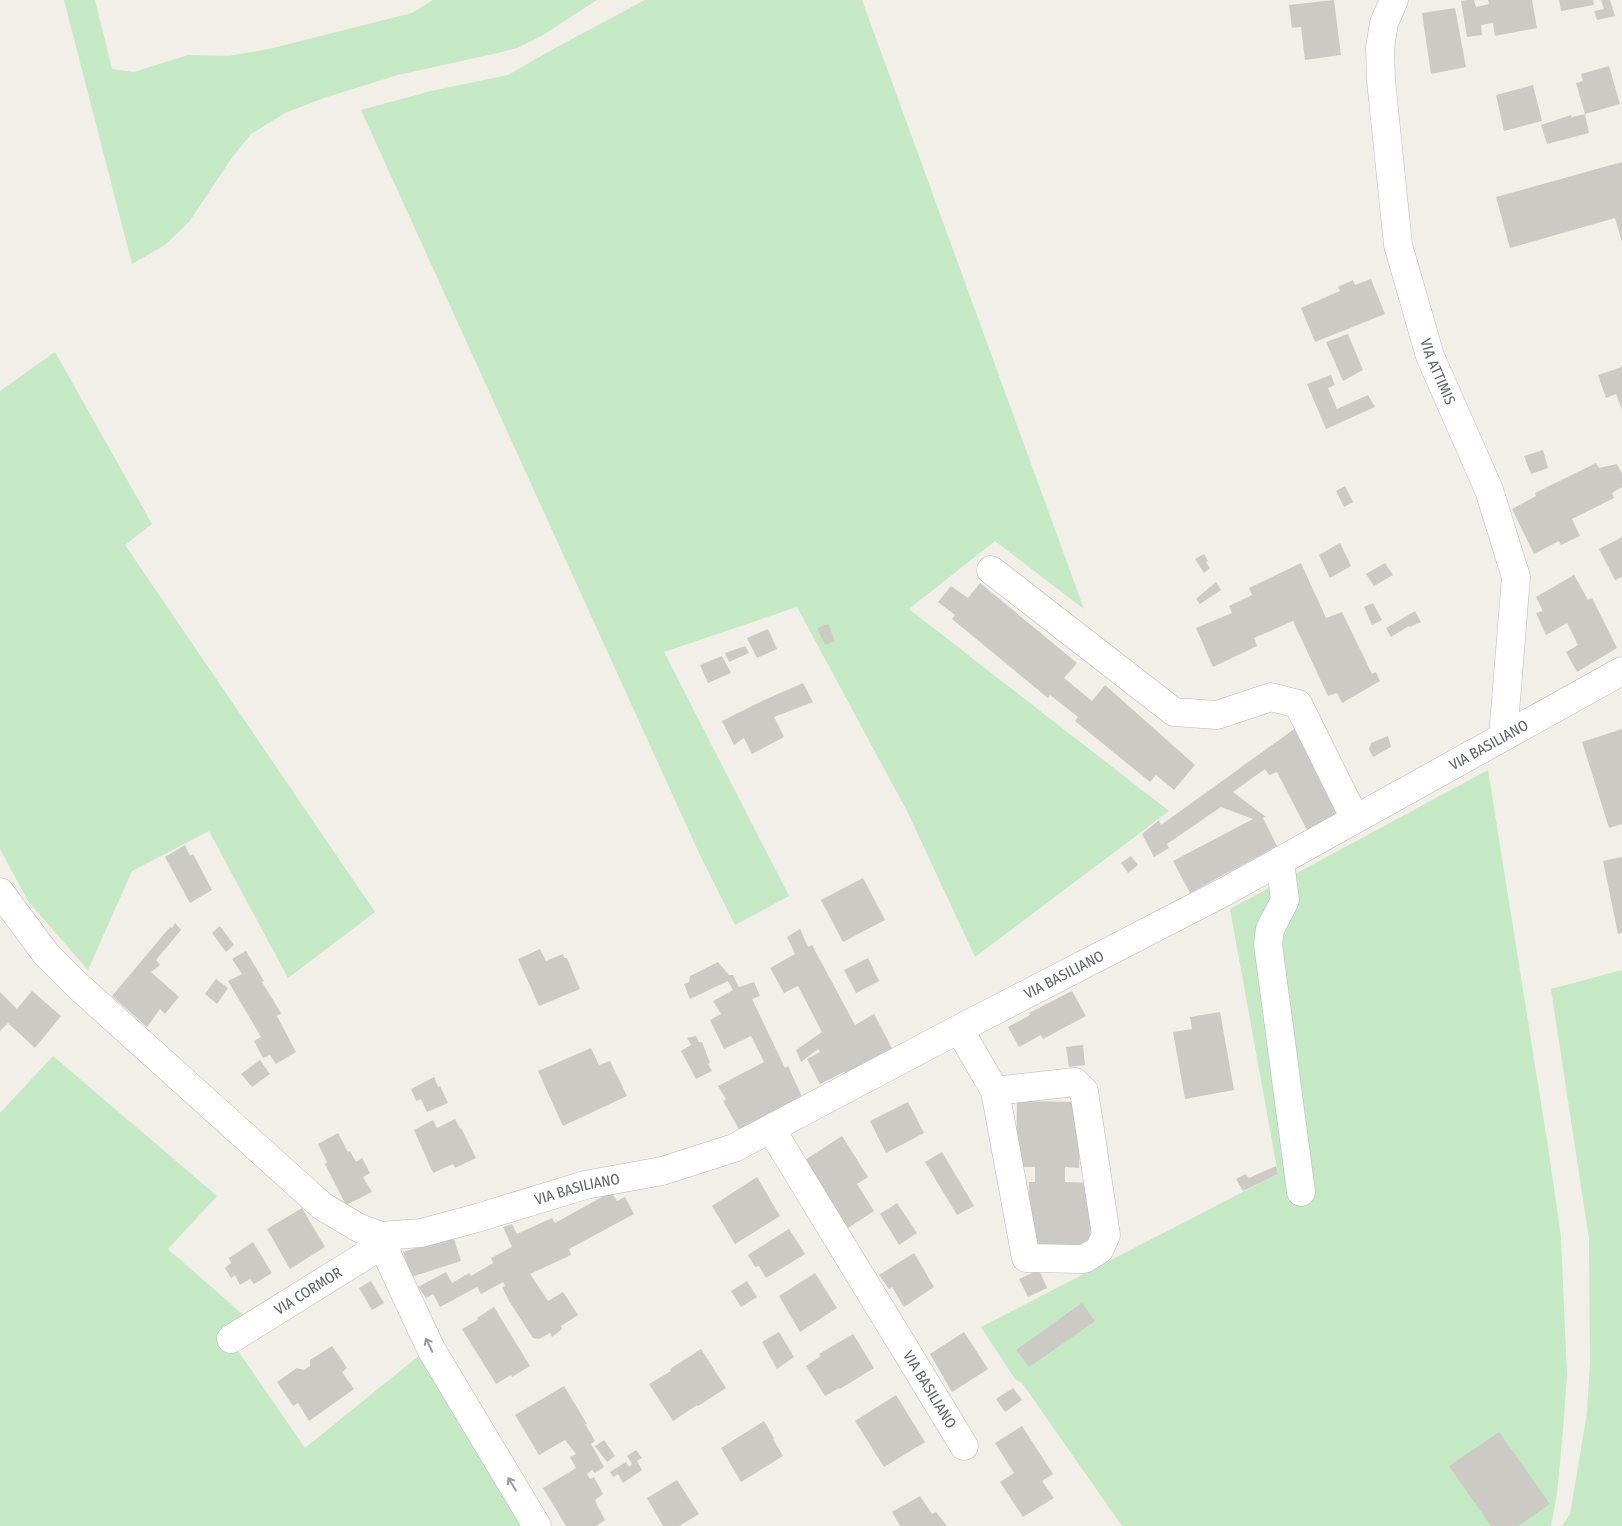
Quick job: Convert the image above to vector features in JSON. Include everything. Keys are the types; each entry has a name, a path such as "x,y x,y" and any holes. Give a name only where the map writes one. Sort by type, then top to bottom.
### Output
{"street":[{"name":"VIA ATTIMIS","path":"1394,0 1384,23 1380,48 1381,80 1398,245 1430,356 1488,490 1516,576 1503,737"},
{"path":"991,570 1174,712 1217,715 1271,698 1298,704 1355,819"},
{"name":"VIA BASILIANO","path":"381,1236 422,1233 585,1186 662,1171 734,1148 959,1028 1226,891 1622,671"},
{"path":"1280,861 1285,900 1270,929 1268,944 1301,1192"},
{"path":"0,892 46,954 77,985 322,1206 359,1228 381,1236 389,1259 430,1350 537,1526"},
{"path":"959,1028 995,1091 1026,1258 1084,1259 1099,1250 1106,1235 1084,1091 1075,1082 995,1091"},
{"name":"VIA BASILIANO","path":"771,1129 964,1446"},
{"name":"VIA CORMOR","path":"231,1339 366,1255 381,1236"}],"green space":[{"path":"64,0 95,0 112,69 134,72 188,55 229,56 269,49 412,13 433,0 597,0 543,35 517,48 398,75 324,98 285,113 251,134 231,159 189,222 165,245 132,264"},
{"path":"645,0 862,0 1084,609 995,541 909,609 1169,811 975,957 908,813 797,607 664,652 789,896 735,925 699,853 361,110 431,91 508,75"},
{"path":"55,352 152,524 125,545 375,912 288,978 209,831 132,871 88,970 28,901 0,849 0,391"},
{"path":"1488,770 1561,1237 1567,1375 1557,1494 1551,1526 1122,1526 1022,1383 1015,1379 981,1327 1278,1174 1230,909"},
{"path":"1622,970 1622,1526 1562,1526 1570,1514 1587,1413 1590,1362 1589,1239 1551,989"},
{"path":"53,1056 217,1196 168,1249 265,1334 238,1351 305,1448 421,1354 525,1526 0,1526 0,1112"}],"building":[{"path":"1334,0 1341,55 1305,60 1301,27 1292,28 1289,5"},
{"path":"1474,0 1476,7 1489,4 1488,0 1532,0 1537,28 1495,36 1493,23 1481,25 1482,35 1467,37 1461,1"},
{"path":"1559,0 1593,0 1594,5 1561,11"},
{"path":"1601,0 1610,0 1615,16 1597,20 1594,11 1604,9"},
{"path":"1455,8 1466,67 1431,74 1422,13"},
{"path":"1609,66 1620,104 1585,114 1576,83 1583,81 1581,74"},
{"path":"1533,85 1542,121 1504,131 1496,95"},
{"path":"1585,114 1589,133 1547,144 1541,125 1571,115 1572,117"},
{"path":"1622,162 1622,242 1615,218 1510,248 1496,197"},
{"path":"1371,279 1385,314 1315,342 1301,308 1340,291 1338,287 1353,280 1355,285"},
{"path":"1348,334 1363,370 1343,381 1326,342"},
{"path":"1622,367 1622,410 1616,394 1606,398 1598,375"},
{"path":"1331,375 1335,385 1328,388 1337,409 1368,395 1375,407 1326,429 1307,384"},
{"path":"1543,450 1548,468 1531,474 1524,456"},
{"path":"1596,463 1599,468 1617,464 1622,474 1622,487 1612,493 1614,498 1572,519 1580,536 1561,545 1559,541 1534,554 1512,509 1536,496 1535,493"},
{"path":"1345,486 1353,502 1344,507 1336,491"},
{"path":"1622,537 1622,577 1615,580 1599,549"},
{"path":"1340,543 1351,566 1330,578 1319,555"},
{"path":"1204,554 1210,568 1204,573 1195,559"},
{"path":"1301,563 1326,618 1342,612 1372,674 1376,672 1380,681 1342,703 1337,693 1328,696 1293,621 1254,638 1257,646 1213,667 1196,628 1232,613 1229,606 1252,595 1249,588"},
{"path":"1385,563 1393,575 1374,586 1366,574"},
{"path":"1574,575 1588,600 1592,598 1617,648 1577,672 1566,652 1578,645 1567,623 1546,635 1536,613 1543,611 1536,597"},
{"path":"1216,582 1221,590 1200,604 1196,599"},
{"path":"980,583 1077,663 1064,678 1092,701 1105,685 1195,765 1174,790 1156,775 1150,782 1075,721 1078,717 1050,695 1048,698 952,619 955,615 938,602 951,586 968,598"},
{"path":"1373,603 1382,620 1372,625 1364,607"},
{"path":"1415,611 1421,622 1409,626 1391,637 1386,628"},
{"path":"828,624 835,641 825,645 817,628"},
{"path":"768,629 777,649 757,658 747,638"},
{"path":"745,646 749,653 729,662 725,653"},
{"path":"722,656 731,673 708,683 700,665"},
{"path":"803,683 813,702 774,717 784,737 752,754 744,738 734,745 722,721"},
{"path":"1297,727 1340,813 1307,830 1277,772 1269,775 1265,769 1233,792 1266,817 1263,818 1277,846 1190,893 1173,861 1253,819 1221,807 1167,844 1169,848 1154,857 1142,834 1159,820 1161,825"},
{"path":"1622,729 1622,824 1609,828 1582,742"},
{"path":"1388,736 1391,747 1373,757 1369,749 1371,743"},
{"path":"185,845 190,856 193,854 212,890 190,903 165,857"},
{"path":"1131,856 1138,865 1128,873 1121,863"},
{"path":"1622,857 1622,933 1618,934 1603,861"},
{"path":"863,878 885,920 843,942 821,900"},
{"path":"175,923 181,930 156,960 160,965 151,972 179,997 165,1014 160,1009 147,1027 112,996"},
{"path":"220,926 234,945 226,952 212,933"},
{"path":"800,929 808,947 812,945 855,1025 874,1014 893,1050 846,1074 844,1072 820,1084 807,1059 820,1052 818,1049 801,1062 796,1050 822,1032 798,986 784,993 770,968 795,954 787,937"},
{"path":"540,949 546,961 563,954 564,958 567,958 580,989 539,1006 518,959"},
{"path":"246,951 281,1013 277,1016 296,1052 276,1064 270,1055 263,1058 254,1041 261,1037 228,981 242,974 232,959"},
{"path":"868,958 879,981 856,993 844,970"},
{"path":"718,962 729,975 733,975 739,987 754,982 760,996 752,999 785,1068 788,1066 802,1097 740,1131 723,1101 726,1099 718,1086 764,1062 751,1036 724,1049 710,1020 721,1014 713,1001 733,990 728,981 690,999 684,984 689,982 690,976"},
{"path":"216,979 228,988 217,1004 205,994"},
{"path":"32,991 61,1016 35,1048 8,1023 0,1031 0,992 17,1009"},
{"path":"1072,991 1086,1016 1043,1039 1041,1035 1019,1047 1008,1027 1030,1015 1029,1013"},
{"path":"1220,1012 1234,1090 1185,1099 1173,1032 1192,1029 1190,1017"},
{"path":"696,1036 699,1042 702,1042 712,1071 696,1079 681,1051 691,1045 687,1038"},
{"path":"1083,1045 1085,1065 1069,1067 1066,1047"},
{"path":"591,1048 599,1065 610,1061 627,1096 563,1126 538,1071"},
{"path":"260,1060 270,1074 252,1087 241,1074"},
{"path":"434,1077 448,1103 427,1112 421,1099 416,1101 411,1089"},
{"path":"1017,1101 1080,1102 1079,1168 1065,1167 1065,1182 1092,1183 1090,1248 1028,1246 1029,1182 1035,1182 1035,1167 1016,1167"},
{"path":"908,1102 924,1133 886,1153 870,1121"},
{"path":"455,1119 476,1158 455,1168 453,1164 433,1173 414,1130 433,1120 437,1128"},
{"path":"338,1133 348,1152 350,1151 356,1162 362,1158 370,1173 363,1177 372,1192 346,1205 325,1164 327,1162 318,1144"},
{"path":"842,1136 868,1177 857,1184 874,1211 848,1228 805,1160"},
{"path":"942,1152 974,1206 957,1215 925,1162"},
{"path":"1276,1166 1278,1174 1243,1191 1236,1179 1245,1174 1249,1178"},
{"path":"757,1177 780,1216 735,1244 712,1206"},
{"path":"611,1192 617,1201 625,1197 634,1214 569,1249 571,1255 530,1274 548,1301 563,1292 578,1315 561,1326 562,1329 552,1337 550,1333 539,1339 533,1338 509,1301 502,1287 505,1286 503,1282 481,1294 477,1287 440,1307 433,1294 426,1298 418,1287 446,1272 452,1283 469,1273 471,1276 493,1263 491,1258 512,1247 503,1227 512,1224 517,1234 552,1218 555,1223"},
{"path":"897,1203 917,1233 899,1245 880,1214"},
{"path":"302,1208 325,1247 290,1269 267,1229"},
{"path":"789,1229 805,1254 766,1278 759,1266 755,1267 748,1255"},
{"path":"453,1236 461,1261 411,1277 403,1252"},
{"path":"253,1242 272,1273 254,1284 250,1279 240,1285 235,1275 231,1278 225,1268 231,1263 229,1258"},
{"path":"914,1253 934,1287 904,1307 892,1287 889,1289 879,1275"},
{"path":"1039,1270 1047,1288 1028,1297 1019,1279"},
{"path":"815,1273 837,1308 800,1332 779,1296"},
{"path":"371,1281 384,1303 372,1310 359,1288"},
{"path":"747,1281 757,1297 741,1307 731,1291"},
{"path":"1082,1303 1095,1321 1029,1367 1016,1350"},
{"path":"494,1307 530,1366 496,1384 462,1329 478,1320 477,1318"},
{"path":"779,1332 794,1357 777,1369 762,1342"},
{"path":"964,1332 988,1369 952,1392 930,1354"},
{"path":"853,1334 874,1368 825,1396 806,1366 821,1356 819,1354"},
{"path":"332,1346 347,1368 342,1372 354,1389 309,1421 298,1403 293,1406 277,1382 297,1368 304,1370 310,1366 310,1360"},
{"path":"701,1349 726,1388 673,1421 649,1384"},
{"path":"564,1386 587,1424 585,1424 595,1441 591,1444 604,1467 595,1473 592,1470 587,1474 590,1479 594,1477 603,1494 595,1500 605,1520 596,1526 566,1526 543,1488 576,1468 570,1457 576,1454 565,1440 539,1455 515,1415"},
{"path":"1013,1388 1022,1400 1005,1412 996,1399"},
{"path":"896,1395 925,1442 884,1467 855,1421"},
{"path":"764,1421 783,1456 741,1482 721,1448"},
{"path":"1022,1426 1053,1474 1042,1481 1054,1498 1023,1517 1000,1482 1014,1473 995,1443"},
{"path":"1499,1432 1550,1504 1518,1526 1491,1526 1449,1466"},
{"path":"604,1440 615,1456 607,1462 595,1446"},
{"path":"636,1450 642,1458 637,1461 642,1470 623,1483 618,1474 613,1477 610,1472 626,1462 629,1467 632,1464 627,1456"},
{"path":"677,1480 699,1514 679,1526 663,1526 647,1498"},
{"path":"920,1496 932,1514 936,1512 947,1526 900,1526 892,1512"}]}
